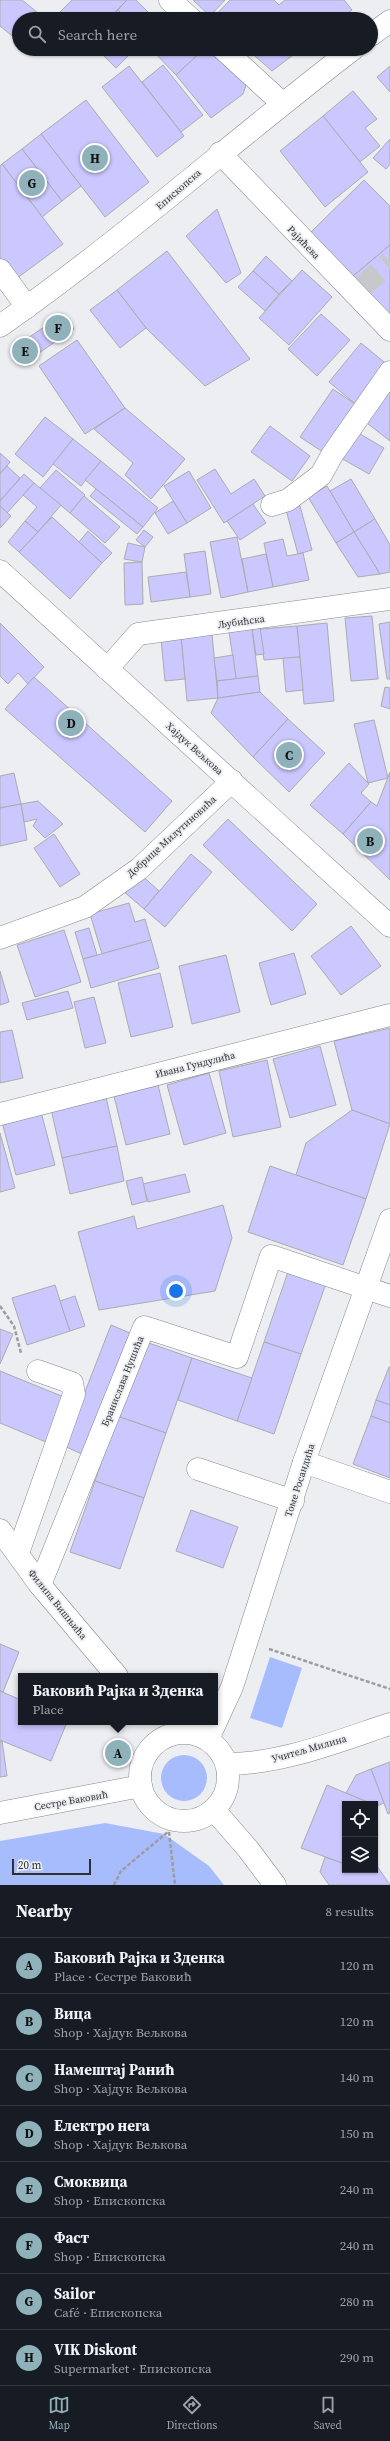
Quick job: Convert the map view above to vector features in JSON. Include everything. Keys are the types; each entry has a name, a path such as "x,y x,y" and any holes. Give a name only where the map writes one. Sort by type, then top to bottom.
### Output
{"street":[{"path":"170,0 183,12"},
{"path":"378,30 390,21"},
{"path":"231,56 282,103"},
{"name":"Епископска","path":"0,326 28,307 152,212 220,153 344,56"},
{"name":"Рајићева","path":"220,153 358,291 390,330"},
{"path":"0,270 28,307"},
{"path":"272,505 288,500 321,475 332,455 390,372"},
{"name":"Хајдук Вељкова","path":"0,571 390,926"},
{"name":"Љубићска","path":"107,668 138,634 390,599"},
{"name":"Добрице Милутиновића","path":"0,938 85,907 139,869 232,781"},
{"name":"Ивана Гундулића","path":"0,1114 390,1015"},
{"name":"Томе Росандића","path":"218,1717 232,1687 293,1501 304,1462 390,1220"},
{"name":"Бранислава Нушића","path":"40,1585 144,1327 237,1358 271,1256 366,1288"},
{"path":"366,1288 390,1296"},
{"path":"18,1553 74,1394 72,1383 38,1371"},
{"path":"304,1462 390,1492"},
{"path":"198,1469 293,1501"},
{"name":"Филипа Вишњића","path":"0,1530 40,1585 114,1673"},
{"name":"Учитељ Милина","path":"227,1764 250,1764 285,1756 390,1724"},
{"name":"Томе Росандића","path":"208,1739 214,1725"},
{"path":"157,1730 173,1734 185,1732 197,1734 208,1739 216,1746 227,1764 227,1789 214,1810 203,1817 190,1821 177,1820 164,1816 153,1809 145,1798 141,1786 140,1772 157,1730"},
{"name":"Сестре Баковић","path":"0,1813 141,1786"},
{"path":"214,1810 248,1849 275,1885"}],"path":[{"path":"0,1306 14,1326 23,1365 38,1371"},
{"path":"266,1648 390,1689"},
{"path":"114,1885 121,1871 169,1831 175,1885"}],"shaded area":[{"path":"270,1657 302,1668 282,1728 250,1718"},
{"path":"179,1755 189,1755 197,1759 203,1765 207,1773 207,1783 203,1791 197,1797 189,1801 179,1801 171,1797 165,1791 161,1783 161,1773 165,1765 171,1759"},
{"path":"105,1823 164,1834 209,1866 224,1885 0,1885 0,1841"}],"building":[{"path":"0,0 22,0 37,12 12,12 12,36 0,26"},
{"path":"72,0 127,0 115,12 60,12"},
{"path":"127,0 136,0 148,12 120,12 118,10"},
{"path":"193,0 225,0 214,12 206,12"},
{"path":"230,0 274,0 279,5 285,0 344,0 352,10 349,12 219,12"},
{"path":"104,56 128,56 116,68"},
{"path":"158,56 196,56 176,75"},
{"path":"196,56 215,56 246,85 243,94 211,118 176,75"},
{"path":"255,56 292,56 272,71"},
{"path":"163,65 203,115 181,132 142,82"},
{"path":"129,66 184,136 157,157 102,87"},
{"path":"390,66 390,92 377,77"},
{"path":"353,91 377,119 365,128 380,146 360,162 323,116"},
{"path":"86,100 149,182 105,217 41,134"},
{"path":"323,116 368,172 325,207 280,151"},
{"path":"41,134 81,186 62,201 22,149"},
{"path":"390,139 390,164 386,169 373,158"},
{"path":"22,149 62,201 42,217 2,164"},
{"path":"2,164 63,244 12,282 0,266 0,166"},
{"path":"364,180 390,206 390,245 352,277 311,232"},
{"path":"217,209 241,273 226,283 186,236"},
{"path":"390,245 390,314 352,277"},
{"path":"167,251 250,359 205,386 146,328 117,290"},
{"path":"266,256 292,281 279,294 253,271"},
{"path":"302,270 332,297 289,345 259,318"},
{"path":"253,271 279,294 265,311 238,287"},
{"path":"117,290 146,328 120,348 90,310"},
{"path":"62,313 74,329 55,342 44,327"},
{"path":"321,314 350,340 317,376 288,349"},
{"path":"44,327 55,342 39,353 28,338"},
{"path":"28,338 39,353 22,365 12,349"},
{"path":"77,340 125,408 85,434 39,366"},
{"path":"361,343 390,367 358,406 329,382"},
{"path":"390,385 390,441 363,420"},
{"path":"333,389 358,406 326,454 300,437"},
{"path":"125,408 185,459 151,499 125,475 133,463 94,429"},
{"path":"45,417 73,439 43,477 15,454"},
{"path":"270,426 310,456 292,481 251,452"},
{"path":"355,431 384,448 369,474 339,457"},
{"path":"73,439 101,461 81,486 53,464"},
{"path":"0,453 10,462 0,474"},
{"path":"101,461 158,508 143,527 85,480"},
{"path":"7,466 20,478 0,501 0,474"},
{"path":"215,469 231,494 254,479 265,496 224,523 197,480"},
{"path":"56,470 85,495 70,513 40,488"},
{"path":"189,471 211,508 187,523 164,486"},
{"path":"24,474 34,483 7,513 0,506 0,501"},
{"path":"351,479 375,519 354,532 330,491"},
{"path":"34,483 61,505 38,532 25,521 37,507 23,495"},
{"path":"327,486 354,532 336,543 308,497"},
{"path":"96,489 143,527 137,534 90,496"},
{"path":"84,496 120,527 105,543 70,513"},
{"path":"173,501 187,523 168,534 155,513"},
{"path":"253,504 266,523 240,540 227,521"},
{"path":"0,506 11,516 0,528"},
{"path":"300,506 312,550 298,554 286,510"},
{"path":"52,517 102,563 70,599 19,552"},
{"path":"375,519 390,545 390,572 380,574 354,532"},
{"path":"25,521 38,532 19,552 8,542"},
{"path":"144,530 153,537 145,547 136,540"},
{"path":"88,531 112,553 102,563 79,542"},
{"path":"354,532 380,574 358,577 336,543"},
{"path":"237,537 248,592 221,598 210,542"},
{"path":"283,539 287,556 303,553 309,580 273,587 264,543"},
{"path":"128,543 145,547 142,562 124,559"},
{"path":"205,551 211,594 190,597 184,554"},
{"path":"266,554 273,587 248,592 242,559"},
{"path":"142,562 143,604 125,605 124,563"},
{"path":"186,572 190,597 151,602 148,577"},
{"path":"372,616 378,679 351,681 345,618"},
{"path":"390,622 390,679 387,679 379,624"},
{"path":"0,623 44,667 28,684 18,673 8,684 0,676"},
{"path":"327,623 334,701 304,704 297,626"},
{"path":"297,626 300,657 264,660 260,629"},
{"path":"260,628 264,654 256,655 252,629"},
{"path":"252,629 258,676 236,679 229,632"},
{"path":"212,634 218,698 187,701 181,637"},
{"path":"181,637 185,679 165,681 161,639"},
{"path":"233,655 236,679 217,681 214,658"},
{"path":"300,657 303,690 286,692 283,658"},
{"path":"258,676 260,692 218,698 217,681"},
{"path":"34,677 172,801 145,832 5,709"},
{"path":"385,687 390,688 390,709 381,706"},
{"path":"260,692 288,719 253,757 211,713 218,698"},
{"path":"288,719 325,753 289,792 253,757"},
{"path":"374,720 388,778 368,783 354,724"},
{"path":"349,763 369,784 361,793 371,802 343,834 310,805"},
{"path":"390,772 390,880 343,834 371,802 377,806"},
{"path":"14,773 21,804 0,808 0,776"},
{"path":"38,801 63,824 45,838 33,826 37,819 24,822 21,804"},
{"path":"21,804 27,840 0,846 0,808"},
{"path":"228,819 317,904 292,931 203,845"},
{"path":"54,834 80,874 60,887 34,848"},
{"path":"191,854 212,872 165,927 144,909"},
{"path":"139,873 159,891 144,909 123,891"},
{"path":"129,903 135,922 145,919 151,940 102,954 90,914"},
{"path":"351,926 381,966 341,995 311,956"},
{"path":"89,928 97,955 83,959 75,932"},
{"path":"64,930 81,982 35,997 17,945"},
{"path":"151,940 159,968 91,988 83,959"},
{"path":"294,953 306,994 271,1005 259,963"},
{"path":"226,955 240,1012 192,1024 179,966"},
{"path":"0,971 9,1002 0,1005"},
{"path":"160,973 173,1027 131,1037 118,983"},
{"path":"68,991 73,1008 27,1020 22,1003"},
{"path":"94,997 106,1043 85,1048 74,1002"},
{"path":"390,1028 390,1124 352,1110 334,1041"},
{"path":"12,1030 23,1078 0,1083 0,1032"},
{"path":"320,1046 336,1105 290,1118 273,1059"},
{"path":"267,1060 281,1127 233,1137 219,1071"},
{"path":"209,1073 226,1133 184,1145 167,1085"},
{"path":"158,1085 170,1134 126,1145 114,1096"},
{"path":"106,1097 117,1146 62,1158 51,1109"},
{"path":"352,1110 390,1124 366,1199 296,1175 306,1143"},
{"path":"41,1112 55,1165 16,1175 2,1122"},
{"path":"0,1133 15,1188 0,1192"},
{"path":"117,1146 124,1181 70,1194 62,1158"},
{"path":"270,1166 366,1199 343,1265 248,1232"},
{"path":"185,1174 190,1192 148,1202 143,1184"},
{"path":"142,1177 147,1201 132,1205 126,1181"},
{"path":"223,1205 232,1238 215,1291 99,1310 78,1232 134,1216 137,1229"},
{"path":"290,1266 328,1278 301,1354 264,1342"},
{"path":"55,1285 70,1331 27,1345 12,1298"},
{"path":"75,1296 85,1326 70,1331 60,1301"},
{"path":"111,1325 130,1333 82,1454 64,1446"},
{"path":"0,1329 13,1334 0,1364"},
{"path":"143,1341 192,1358 166,1433 117,1416"},
{"path":"264,1342 301,1354 274,1434 237,1421"},
{"path":"192,1358 252,1378 237,1421 178,1400"},
{"path":"390,1367 390,1405 376,1400"},
{"path":"0,1371 64,1397 46,1442 0,1423"},
{"path":"376,1400 390,1405 390,1423 371,1416"},
{"path":"117,1416 166,1433 144,1498 95,1481"},
{"path":"371,1416 390,1423 390,1478 353,1464"},
{"path":"95,1481 144,1498 120,1569 70,1552"},
{"path":"191,1510 238,1527 223,1568 176,1551"},
{"path":"0,1644 19,1652 3,1692 0,1691"},
{"path":"0,1691 18,1699 18,1725 66,1725 51,1761 0,1740"},
{"path":"2,1741 7,1776 0,1777 0,1742"},
{"path":"390,1762 390,1813 388,1814 371,1769"},
{"path":"371,1769 384,1803 378,1806 378,1801 365,1801 346,1793 356,1775"},
{"path":"327,1785 365,1801 342,1801 342,1863 301,1848"},
{"path":"325,1857 342,1863 342,1873 378,1873 378,1867 390,1885 329,1885 320,1872"}],"tunnel":[{"path":"362,287 390,262"}],"place":[{"name":"VIK Diskont","path":"95,158"},
{"name":"Sailor","path":"32,183"},
{"name":"Фаст","path":"58,328"},
{"name":"Смоквица","path":"25,351"},
{"name":"Електро нега","path":"71,723"},
{"name":"Намештај Ранић","path":"289,755"},
{"name":"Вица","path":"370,841"},
{"name":"Баковић Рајка и Зденка","path":"118,1753"}]}
